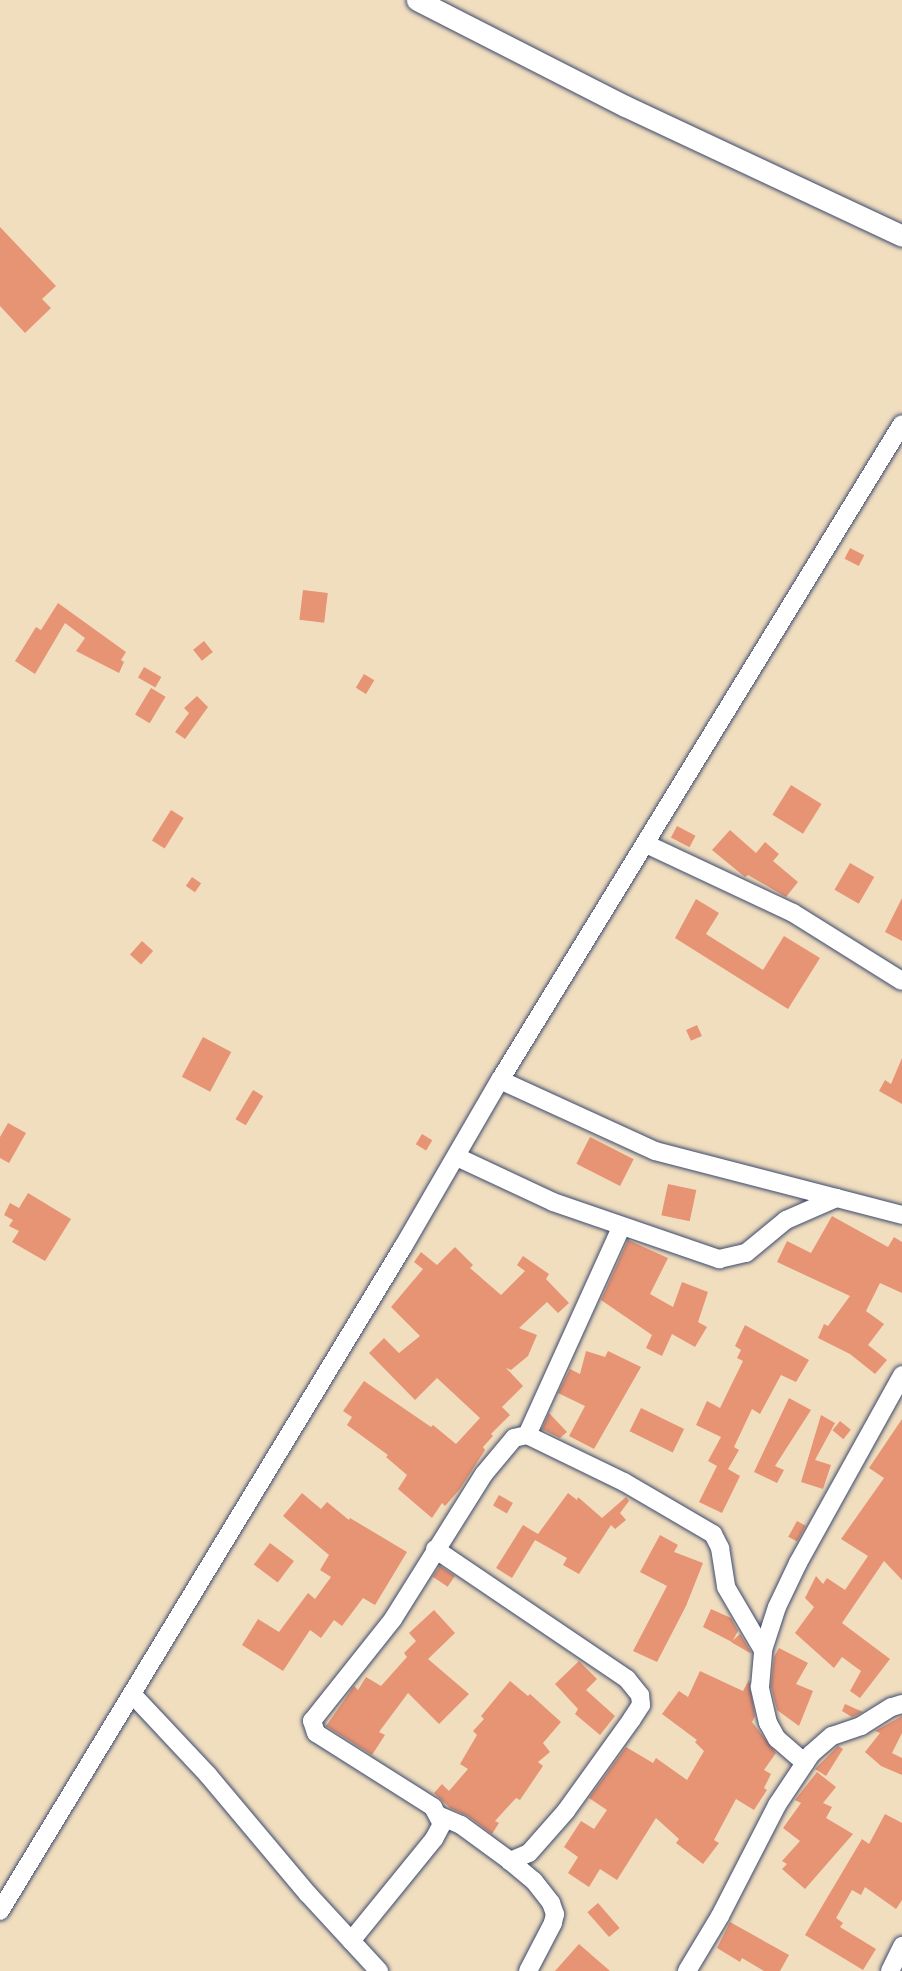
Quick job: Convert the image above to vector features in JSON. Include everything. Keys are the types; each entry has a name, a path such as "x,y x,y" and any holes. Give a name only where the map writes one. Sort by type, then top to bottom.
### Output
{"street":[{"path":"416,0 625,106 902,236"},
{"path":"0,1911 457,1157 500,1080 902,424"},
{"path":"646,844 793,913 902,981"},
{"path":"500,1080 654,1151 902,1215"},
{"path":"457,1157 553,1202 689,1252 719,1259 734,1258 757,1245 786,1220 836,1198"},
{"path":"527,1435 621,1228"},
{"path":"805,1763 777,1739 768,1723 760,1687 763,1650 773,1619 798,1563 902,1375"},
{"path":"528,1971 555,1914 547,1896 527,1875 461,1825 440,1816 410,1791 316,1732 311,1724 393,1619 435,1549 504,1447 519,1435 527,1435 624,1482 713,1534 720,1548 726,1587 763,1650"},
{"path":"435,1549 627,1679 640,1695 641,1706 611,1752 529,1853 510,1861"},
{"path":"750,1627 773,1619"},
{"path":"132,1694 208,1775 379,1971"},
{"path":"687,1971 720,1916 778,1805 805,1763 832,1736 862,1726 892,1706 902,1704"},
{"path":"351,1941 434,1839 442,1824 440,1816"},
{"path":"527,1875 529,1853"},
{"path":"890,1971 902,1946"}],"building":[{"path":"0,227 56,286 42,299 51,308 25,333 0,306"},
{"path":"850,548 864,555 859,566 845,559"},
{"path":"303,590 328,593 324,623 299,620"},
{"path":"58,603 126,652 121,660 124,662 119,673 76,651 85,638 65,623 35,674 15,661 36,627 41,630"},
{"path":"204,641 213,652 202,661 193,650"},
{"path":"144,667 161,677 155,687 138,677"},
{"path":"364,674 374,680 366,694 356,688"},
{"path":"151,688 166,697 150,723 135,715"},
{"path":"197,696 208,707 185,739 175,732 189,713 184,708"},
{"path":"791,785 822,804 803,834 772,815"},
{"path":"171,810 184,818 165,848 152,841"},
{"path":"677,826 696,836 689,847 671,837"},
{"path":"730,830 756,853 765,842 779,854 773,861 798,882 786,897 748,875 745,877 712,850"},
{"path":"850,863 874,877 859,904 834,890"},
{"path":"192,877 201,883 195,892 186,886"},
{"path":"902,898 902,941 885,932"},
{"path":"696,899 719,913 706,934 763,970 784,936 820,958 788,1009 675,938"},
{"path":"142,941 153,951 141,964 130,954"},
{"path":"697,1025 702,1036 691,1041 686,1030"},
{"path":"203,1037 231,1052 210,1092 182,1077"},
{"path":"902,1058 902,1104 879,1091 885,1080 891,1084"},
{"path":"253,1090 263,1096 246,1125 235,1119"},
{"path":"8,1123 26,1133 9,1163 0,1158 0,1137"},
{"path":"422,1134 432,1140 426,1150 416,1144"},
{"path":"590,1137 634,1159 620,1186 576,1164"},
{"path":"668,1184 696,1190 690,1221 661,1215"},
{"path":"28,1193 71,1219 45,1261 12,1242 19,1231 9,1226 13,1220 4,1215 10,1203 19,1208"},
{"path":"832,1216 888,1247 894,1237 902,1242 902,1293 880,1283 866,1311 884,1324 868,1345 887,1360 875,1374 850,1354 818,1338 824,1324 828,1326 850,1296 777,1262 787,1241 811,1253"},
{"path":"628,1240 668,1258 650,1294 673,1307 682,1282 708,1292 698,1322 707,1327 695,1347 672,1334 662,1356 646,1348 652,1335 601,1300"},
{"path":"455,1247 473,1265 470,1268 501,1295 525,1271 517,1265 523,1256 549,1274 546,1279 569,1303 558,1313 547,1302 519,1328 537,1335 528,1356 511,1370 506,1368 523,1386 502,1407 510,1415 491,1434 493,1436 483,1447 485,1450 460,1489 445,1506 442,1503 432,1518 398,1489 407,1475 386,1457 388,1455 347,1425 352,1417 343,1411 364,1381 431,1427 433,1425 456,1444 480,1418 437,1378 415,1400 369,1353 384,1338 399,1353 420,1336 391,1307 423,1269 414,1262 421,1252 437,1265"},
{"path":"745,1325 809,1360 796,1382 781,1375 760,1414 752,1409 734,1447 739,1450 728,1469 740,1476 722,1513 699,1502 717,1466 708,1461 721,1437 696,1425 707,1401 720,1408 743,1361 737,1358 741,1350 735,1346"},
{"path":"586,1351 605,1357 608,1351 641,1367 594,1449 569,1436 585,1406 558,1393 570,1369 580,1374"},
{"path":"789,1398 811,1410 775,1466 784,1470 777,1483 754,1472"},
{"path":"641,1408 684,1429 673,1452 630,1431"},
{"path":"549,1413 567,1432 560,1438 542,1429"},
{"path":"821,1415 835,1423 815,1460 831,1465 823,1489 801,1482"},
{"path":"902,1419 902,1580 884,1561 842,1623 890,1659 860,1698 850,1691 861,1671 842,1657 834,1668 795,1633 814,1607 805,1598 816,1576 823,1584 827,1578 845,1590 868,1556 841,1539 884,1478 869,1468"},
{"path":"840,1421 851,1430 843,1439 832,1430"},
{"path":"302,1493 321,1509 327,1502 349,1520 350,1518 407,1552 375,1605 363,1598 342,1626 334,1620 321,1638 310,1630 283,1671 242,1645 258,1619 279,1632 308,1593 315,1599 331,1577 320,1570 329,1555 283,1516"},
{"path":"568,1493 577,1500 578,1497 602,1518 626,1497 629,1501 620,1513 626,1520 615,1529 611,1525 579,1574 563,1565 567,1558 535,1540 512,1578 496,1568 523,1525 538,1534"},
{"path":"499,1495 513,1503 507,1513 493,1505"},
{"path":"797,1521 806,1526 797,1542 788,1537"},
{"path":"660,1535 678,1545 674,1552 703,1563 686,1606 657,1662 633,1651 667,1586 640,1572"},
{"path":"270,1543 294,1561 278,1583 254,1565"},
{"path":"440,1566 455,1576 448,1587 433,1577"},
{"path":"711,1609 731,1618 738,1631 732,1642 703,1627"},
{"path":"434,1610 455,1633 428,1659 469,1694 439,1724 408,1693 379,1732 385,1735 372,1755 326,1726 354,1686 358,1690 366,1677 381,1686 407,1657 404,1653 416,1641 409,1633"},
{"path":"740,1634 751,1652 750,1653 731,1642"},
{"path":"779,1648 808,1663 796,1684 813,1691 799,1726 777,1710 771,1686 774,1657"},
{"path":"579,1661 597,1679 586,1690 615,1716 600,1735 575,1714 578,1709 555,1684"},
{"path":"700,1671 743,1691 749,1680 755,1716 752,1722 776,1753 764,1770 771,1774 764,1788 767,1790 754,1810 736,1799 714,1840 719,1843 703,1864 676,1843 679,1839 656,1818 617,1880 600,1869 589,1887 568,1873 578,1857 564,1847 581,1821 594,1829 607,1810 589,1798 626,1747 653,1763 656,1758 687,1780 704,1751 695,1742 697,1740 662,1714 679,1691 688,1697"},
{"path":"510,1681 528,1696 530,1694 561,1722 543,1743 550,1752 538,1762 543,1766 520,1800 516,1798 495,1821 499,1823 492,1834 468,1816 450,1808 434,1793 442,1784 449,1791 468,1769 460,1764 477,1735 473,1731 484,1719 481,1716"},
{"path":"845,1704 863,1712 852,1717 842,1711"},
{"path":"902,1716 902,1733 892,1753 902,1758 902,1775 881,1766 865,1752 880,1733 875,1731"},
{"path":"838,1746 843,1749 826,1776 815,1769"},
{"path":"817,1772 836,1787 823,1803 832,1807 826,1818 853,1834 805,1889 782,1869 787,1864 782,1861 800,1841 783,1828 801,1803 795,1800"},
{"path":"885,1814 902,1823 902,1900 896,1909 865,1887 861,1895 852,1890 836,1918 843,1923 840,1927 876,1949 863,1970 805,1935 862,1839 869,1844"},
{"path":"598,1903 620,1928 609,1937 587,1912"},
{"path":"730,1922 789,1955 780,1971 764,1971 742,1958 740,1962 717,1948"},
{"path":"579,1944 610,1971 555,1971"}]}
